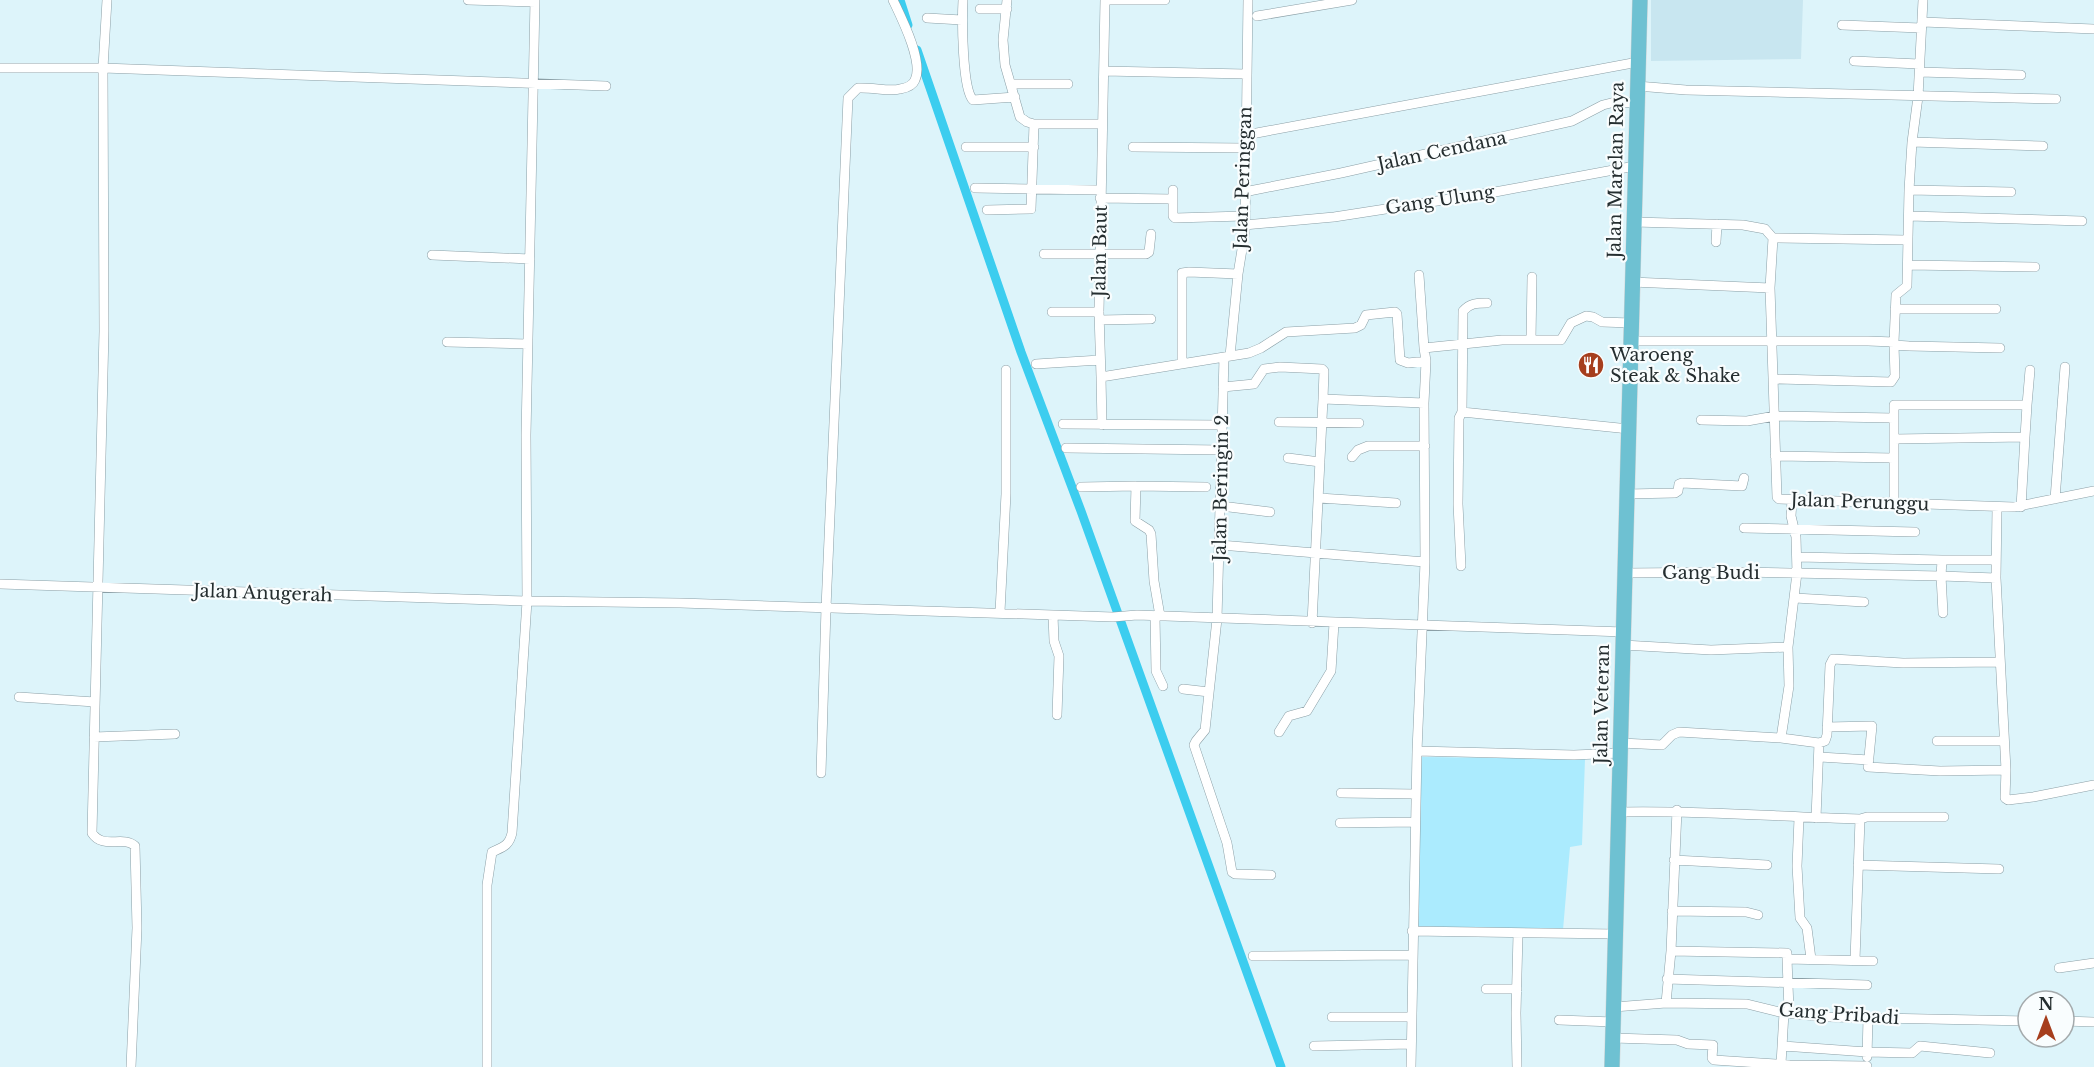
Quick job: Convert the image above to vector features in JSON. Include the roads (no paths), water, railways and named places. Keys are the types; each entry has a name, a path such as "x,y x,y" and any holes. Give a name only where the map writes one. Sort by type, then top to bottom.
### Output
{"main road":[{"name":"Jalan Marelan Raya","path":"1631,341 1640,0"},
{"name":"Jalan Veteran","path":"1612,1067 1631,341"}],"street":[{"path":"107,0 103,68 104,331 93,835 106,843 130,843 135,846 136,928 130,1067"},
{"path":"468,0 535,1 526,435 527,601 512,833 506,847 492,852 488,885 487,1067"},
{"path":"821,773 848,98 858,88 902,89 915,80 916,60 893,0"},
{"path":"963,0 966,80 970,97 974,100 1015,97"},
{"path":"1105,0 1165,0"},
{"name":"Jalan Baut","path":"1102,425 1100,316 1105,0"},
{"name":"Jalan Peringgan","path":"1227,356 1244,220 1248,0"},
{"path":"1257,16 1352,0"},
{"path":"1774,379 1891,382 1895,376 1896,293 1907,286 1909,265 1907,240 1909,190 1918,97 1923,0"},
{"path":"980,9 1007,5 1005,65 1020,117 1027,123 1034,124 1102,124"},
{"path":"927,18 962,20"},
{"path":"1842,25 2094,29"},
{"path":"1854,61 2021,75"},
{"path":"1246,135 1638,62"},
{"path":"0,68 103,68 606,86"},
{"path":"1104,70 1246,74"},
{"path":"1011,84 1068,84"},
{"path":"1637,86 1686,90 2056,99"},
{"name":"Jalan Cendana","path":"1244,192 1561,124 1577,120 1598,107 1615,102 1637,103"},
{"path":"987,210 1032,209 1034,124"},
{"path":"1912,142 2043,146"},
{"path":"966,147 1034,147"},
{"path":"1133,147 1245,148"},
{"name":"Gang Ulung","path":"1244,220 1334,217 1495,192 1635,166"},
{"path":"975,188 1173,195 1173,216 1176,218 1244,220"},
{"path":"1909,190 2011,192"},
{"path":"1909,216 2082,221"},
{"path":"1634,222 1763,229 1773,238 1907,240"},
{"path":"1716,242 1717,225"},
{"path":"1044,254 1146,255 1149,252 1150,234"},
{"name":"Jalan Perunggu","path":"1773,238 1770,288 1776,497 1792,500 1894,502 1997,508 2021,507 2094,491"},
{"path":"432,255 530,259"},
{"path":"1909,265 2035,267"},
{"path":"1182,364 1182,273 1238,274"},
{"path":"1411,1067 1415,822 1425,562 1426,361 1419,275"},
{"path":"1531,340 1532,278"},
{"path":"1632,282 1770,288"},
{"path":"1461,567 1458,504 1463,311 1467,306 1475,303 1487,303"},
{"path":"1895,309 1996,309"},
{"path":"1052,312 1150,319"},
{"path":"1101,377 1227,356 1261,348 1286,332 1355,328 1361,325 1365,315 1395,312 1399,320 1400,360 1408,363 1426,361"},
{"path":"1425,348 1502,339 1561,340 1571,322 1586,316 1602,322 1631,322"},
{"path":"1631,341 1894,343 2000,348"},
{"path":"447,342 528,344"},
{"name":"Jalan Beringin 2","path":"1227,356 1224,387 1217,619 1205,730 1194,745 1227,843 1233,872 1235,874 1271,875"},
{"path":"1036,364 1100,360"},
{"path":"1224,387 1254,384 1264,369 1281,367 1322,369 1324,371 1312,623"},
{"path":"2055,499 2065,367"},
{"path":"1000,612 1006,494 1006,370"},
{"path":"2021,507 2030,370"},
{"path":"1894,395 1894,502"},
{"path":"1323,399 1424,403"},
{"path":"1894,405 2027,405"},
{"path":"1462,412 1629,429"},
{"path":"1701,420 1747,420 1775,416 1894,418"},
{"path":"1279,422 1359,423"},
{"path":"1063,424 1223,425"},
{"path":"1894,439 2025,437"},
{"path":"1352,456 1358,450 1368,446 1425,446"},
{"path":"1066,448 1222,450"},
{"path":"1774,456 1894,458"},
{"path":"1288,458 1320,462"},
{"path":"1627,494 1675,493 1678,491 1679,484 1682,483 1742,486 1744,478"},
{"path":"1136,486 1135,521 1150,531 1157,616 1156,667 1163,686"},
{"path":"1081,487 1206,488"},
{"path":"1319,498 1396,503"},
{"path":"1781,738 1789,686 1788,648 1797,573 1795,529 1791,516 1792,500"},
{"path":"1221,506 1270,512"},
{"path":"1997,508 1996,578 2006,770 2005,798 2008,800 2033,797 2094,785"},
{"path":"1744,528 1915,532"},
{"path":"1220,546 1425,562"},
{"path":"1797,556 1996,560"},
{"path":"1942,560 1943,613"},
{"name":"Gang Budi","path":"1625,573 1740,572 1996,578"},
{"name":"Jalan Anugerah","path":"0,584 527,601 680,603 1053,615 1137,615 1312,623 1422,624 1623,639 1711,650 1788,648"},
{"path":"1795,598 1863,602"},
{"path":"1053,615 1054,641 1059,656 1057,715"},
{"path":"1279,732 1289,716 1307,711 1331,671 1334,623"},
{"path":"1417,752 1574,755 1662,745 1671,735 1679,732 1781,738 1819,743 1826,739 1830,665 1833,659 1902,663 2000,662"},
{"path":"1183,689 1209,692"},
{"path":"19,696 95,702"},
{"path":"1827,727 1872,726 1868,767 1940,771 2006,770"},
{"path":"94,737 175,734"},
{"path":"1937,741 2004,741"},
{"path":"1816,818 1819,743"},
{"path":"1820,757 1869,760"},
{"path":"1341,793 1416,794"},
{"path":"1666,1003 1671,951 1677,810"},
{"path":"1619,812 1677,810 1799,818 1860,819 1867,817 1944,817"},
{"path":"1799,818 1797,866 1800,918 1807,928 1811,959"},
{"path":"1855,960 1860,819"},
{"path":"1340,823 1415,822"},
{"path":"1674,860 1767,865"},
{"path":"1858,865 1999,869"},
{"path":"1671,911 1746,912 1758,915"},
{"path":"1412,931 1616,934"},
{"path":"1517,1067 1518,934"},
{"path":"1671,951 1786,953 1789,1010 1784,1013 1781,1064"},
{"path":"1253,956 1412,955"},
{"path":"1787,958 1873,961"},
{"path":"2059,968 2094,963"},
{"path":"1667,979 1867,985"},
{"path":"1486,990 1516,990"},
{"name":"Gang Pribadi","path":"1614,1022 1666,1003 1747,1005 1784,1013 1868,1018 2016,1021"},
{"path":"1332,1017 1411,1017"},
{"path":"1559,1020 1614,1022 1665,1039 1688,1044 1713,1045 1713,1060 1867,1066 1868,1018"},
{"path":"2076,1021 2094,1022"},
{"path":"1314,1046 1411,1044"},
{"path":"1783,1046 1911,1053 1920,1046 1990,1053"}],"waterway":[{"path":"900,0 908,25"},
{"path":"917,50 1021,352 1081,511 1281,1067"}],"place":[{"name":"Waroeng Steak & Shake","path":"1591,365"}]}
